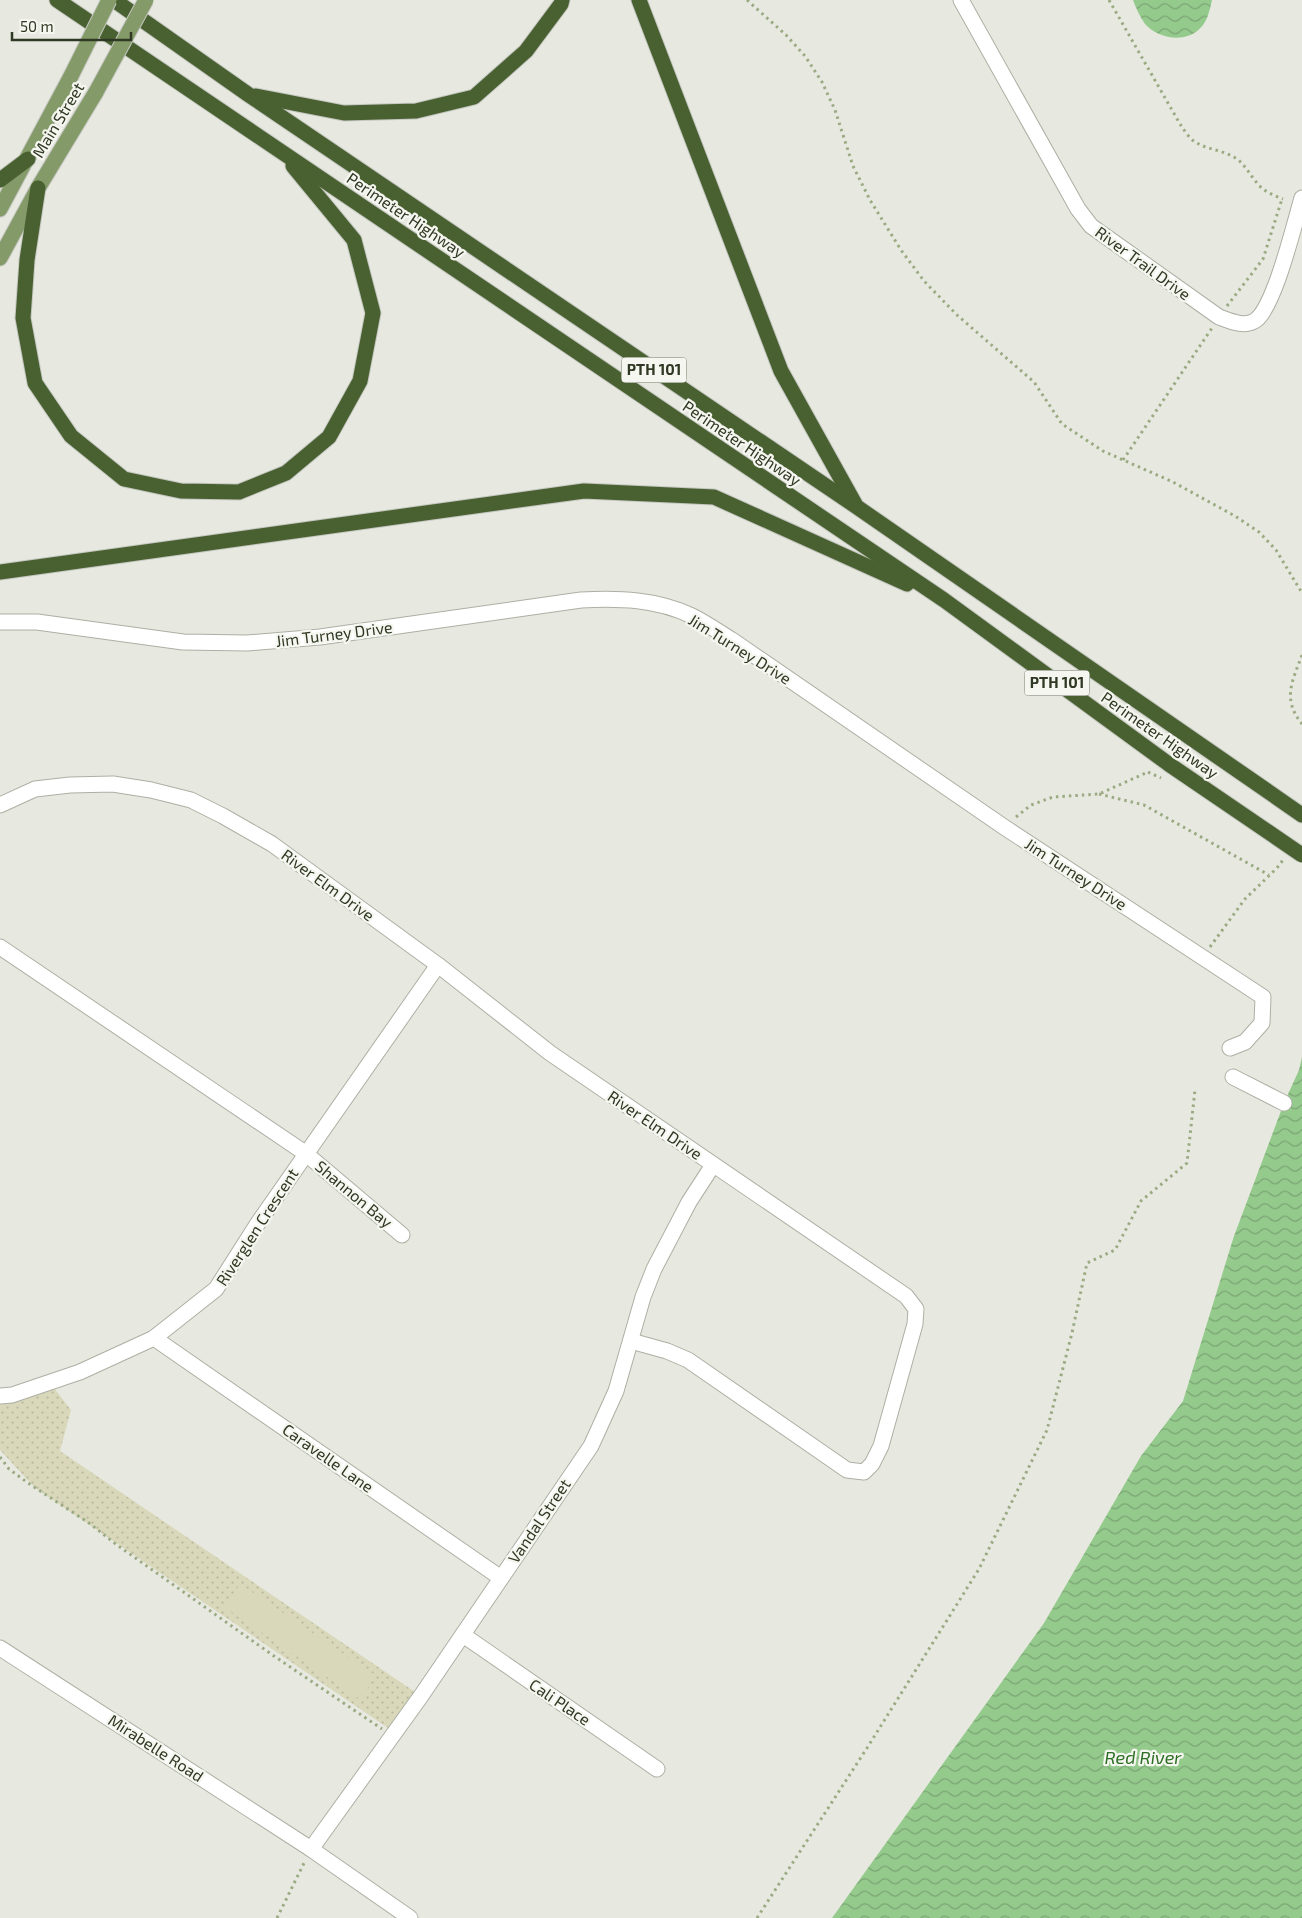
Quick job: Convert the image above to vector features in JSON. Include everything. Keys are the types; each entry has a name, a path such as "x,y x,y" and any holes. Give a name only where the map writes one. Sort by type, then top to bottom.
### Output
{"highway":[{"name":"Perimeter Highway","path":"57,0 944,600 1170,765 1302,854"},
{"name":"Perimeter Highway","path":"114,0 249,95 857,507 1302,815"},
{"path":"249,95 344,113 416,111 474,97 526,51 562,0"},
{"path":"639,0 781,371 857,507"},
{"path":"38,188 27,260 23,318 35,383 71,436 124,479 181,491 238,492 286,472 329,437 360,381 373,313 354,240 283,153"},
{"path":"0,180 28,159"},
{"path":"0,572 584,492 714,497 944,600"}],"main road":[{"name":"Main Street","path":"0,209 28,159 109,0"},
{"name":"Main Street","path":"0,258 38,188 96,92 146,0"}],"street":[{"name":"River Trail Drive","path":"961,0 1078,209 1091,226 1219,317 1244,324 1255,321 1265,310 1273,294 1301,201"},
{"name":"Jim Turney Drive","path":"0,622 37,622 183,642 247,643 320,637 581,600 614,599 646,602 691,616 732,640 1004,828 1263,997 1262,1023 1245,1042 1230,1048"},
{"name":"River Elm Drive","path":"0,805 35,789 70,785 113,784 151,790 190,800 223,816 272,844 438,964 550,1053 906,1296 916,1309 915,1324 881,1446 872,1464 864,1472 847,1470 688,1360 667,1351 631,1341"},
{"path":"0,946 305,1154"},
{"name":"Riverglen Crescent","path":"0,1396 12,1395 80,1372 154,1338 216,1289 305,1154 438,964"},
{"path":"1233,1077 1284,1103"},
{"name":"Shannon Bay","path":"305,1154 402,1235"},
{"name":"Vandal Street","path":"311,1849 463,1636 591,1446 616,1390 643,1297 654,1269 689,1202 713,1164"},
{"name":"Caravelle Lane","path":"154,1338 501,1578"},
{"name":"Cali Place","path":"463,1636 657,1769"},
{"name":"Mirabelle Road","path":"0,1648 311,1849 410,1918"}],"path":[{"path":"747,0 786,35 805,56 822,82 835,110 853,166 870,200 901,250 924,281 957,316 1034,382 1062,424 1103,451 1174,482 1235,516 1259,532 1276,550 1302,593"},
{"path":"1109,0 1175,116 1193,141 1208,148 1227,153 1237,159 1246,167 1256,183 1265,190 1282,199 1301,201"},
{"path":"1123,460 1219,317 1263,259 1282,199"},
{"path":"1302,655 1292,682 1291,698 1292,709 1302,724"},
{"path":"1099,794 1148,772"},
{"path":"1004,828 1031,805 1046,799 1099,794 1144,805 1269,875"},
{"path":"1203,958 1245,899 1277,868 1287,854"},
{"path":"757,1918 867,1748 979,1569 1047,1430 1072,1333 1087,1264 1115,1250 1141,1201 1187,1163 1195,1090"},
{"path":"0,1457 9,1469 28,1483 89,1523 117,1545 274,1656 393,1736"},
{"path":"277,1918 311,1849"}],"shaded area":[{"path":"54,1388 71,1410 60,1451 421,1696 391,1730 34,1487 0,1450 0,1404"},
{"path":"240,1584 375,1675 361,1700 224,1607"}],"water":[{"path":"1133,0 1212,0 1206,19 1197,31 1190,35 1174,38 1158,34 1145,24"},
{"name":"Red River","path":"1302,1057 1302,1918 832,1918 1044,1623 1141,1456 1183,1401 1234,1236 1284,1103 1299,1070"}]}
